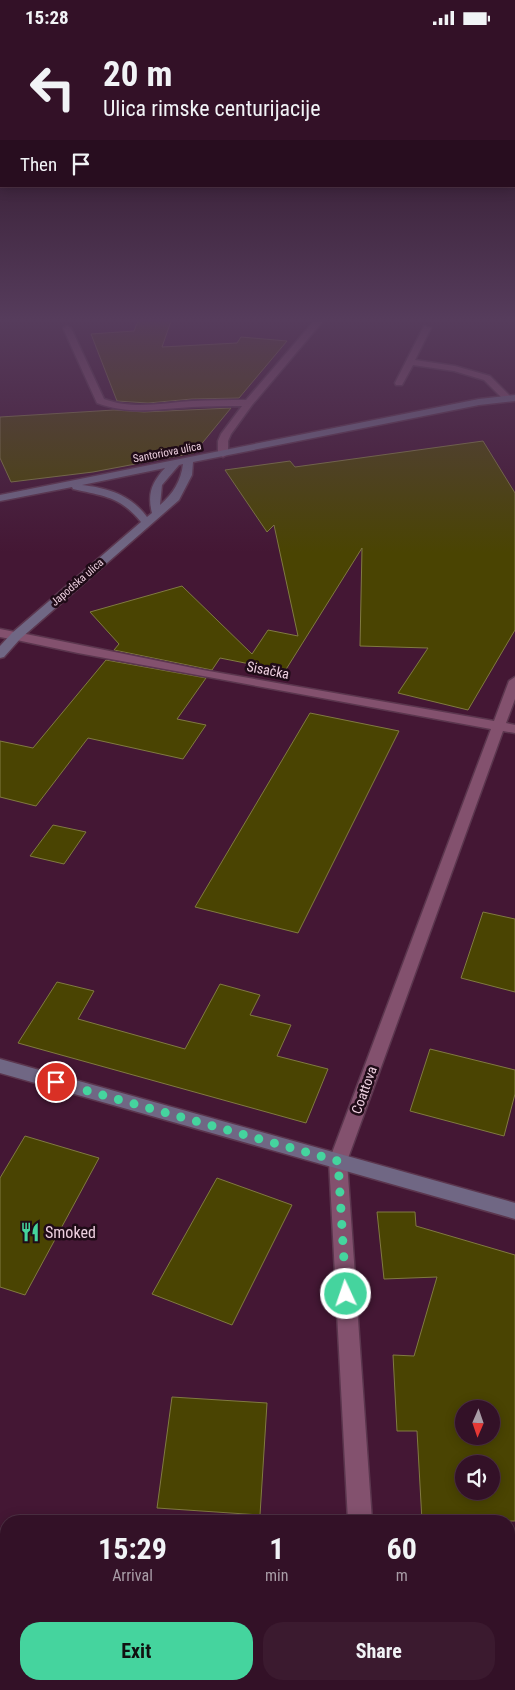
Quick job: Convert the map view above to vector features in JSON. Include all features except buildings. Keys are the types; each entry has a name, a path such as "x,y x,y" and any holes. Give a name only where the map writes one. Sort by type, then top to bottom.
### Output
{"street":[{"path":"99,398 100,401 114,407 134,409 215,403 249,403"},
{"path":"223,454 223,441 253,398"},
{"name":"Santoriova ulica","path":"0,498 479,401 509,398"},
{"name":"Japodska ulica","path":"0,654 16,636 175,498 187,475 188,461"},
{"path":"157,513 153,500 155,488 162,477 175,464"},
{"path":"55,487 96,489 113,494 130,502 146,522"},
{"name":"Sisačka","path":"0,633 76,650 515,729"},
{"name":"Coattova","path":"360,1515 338,1161 515,681"},
{"path":"0,1066 515,1211"}],"place":[{"name":"Smoked","path":"30,1232"}],"route":[{"path":"56,1082 338,1161 346,1294"}]}
